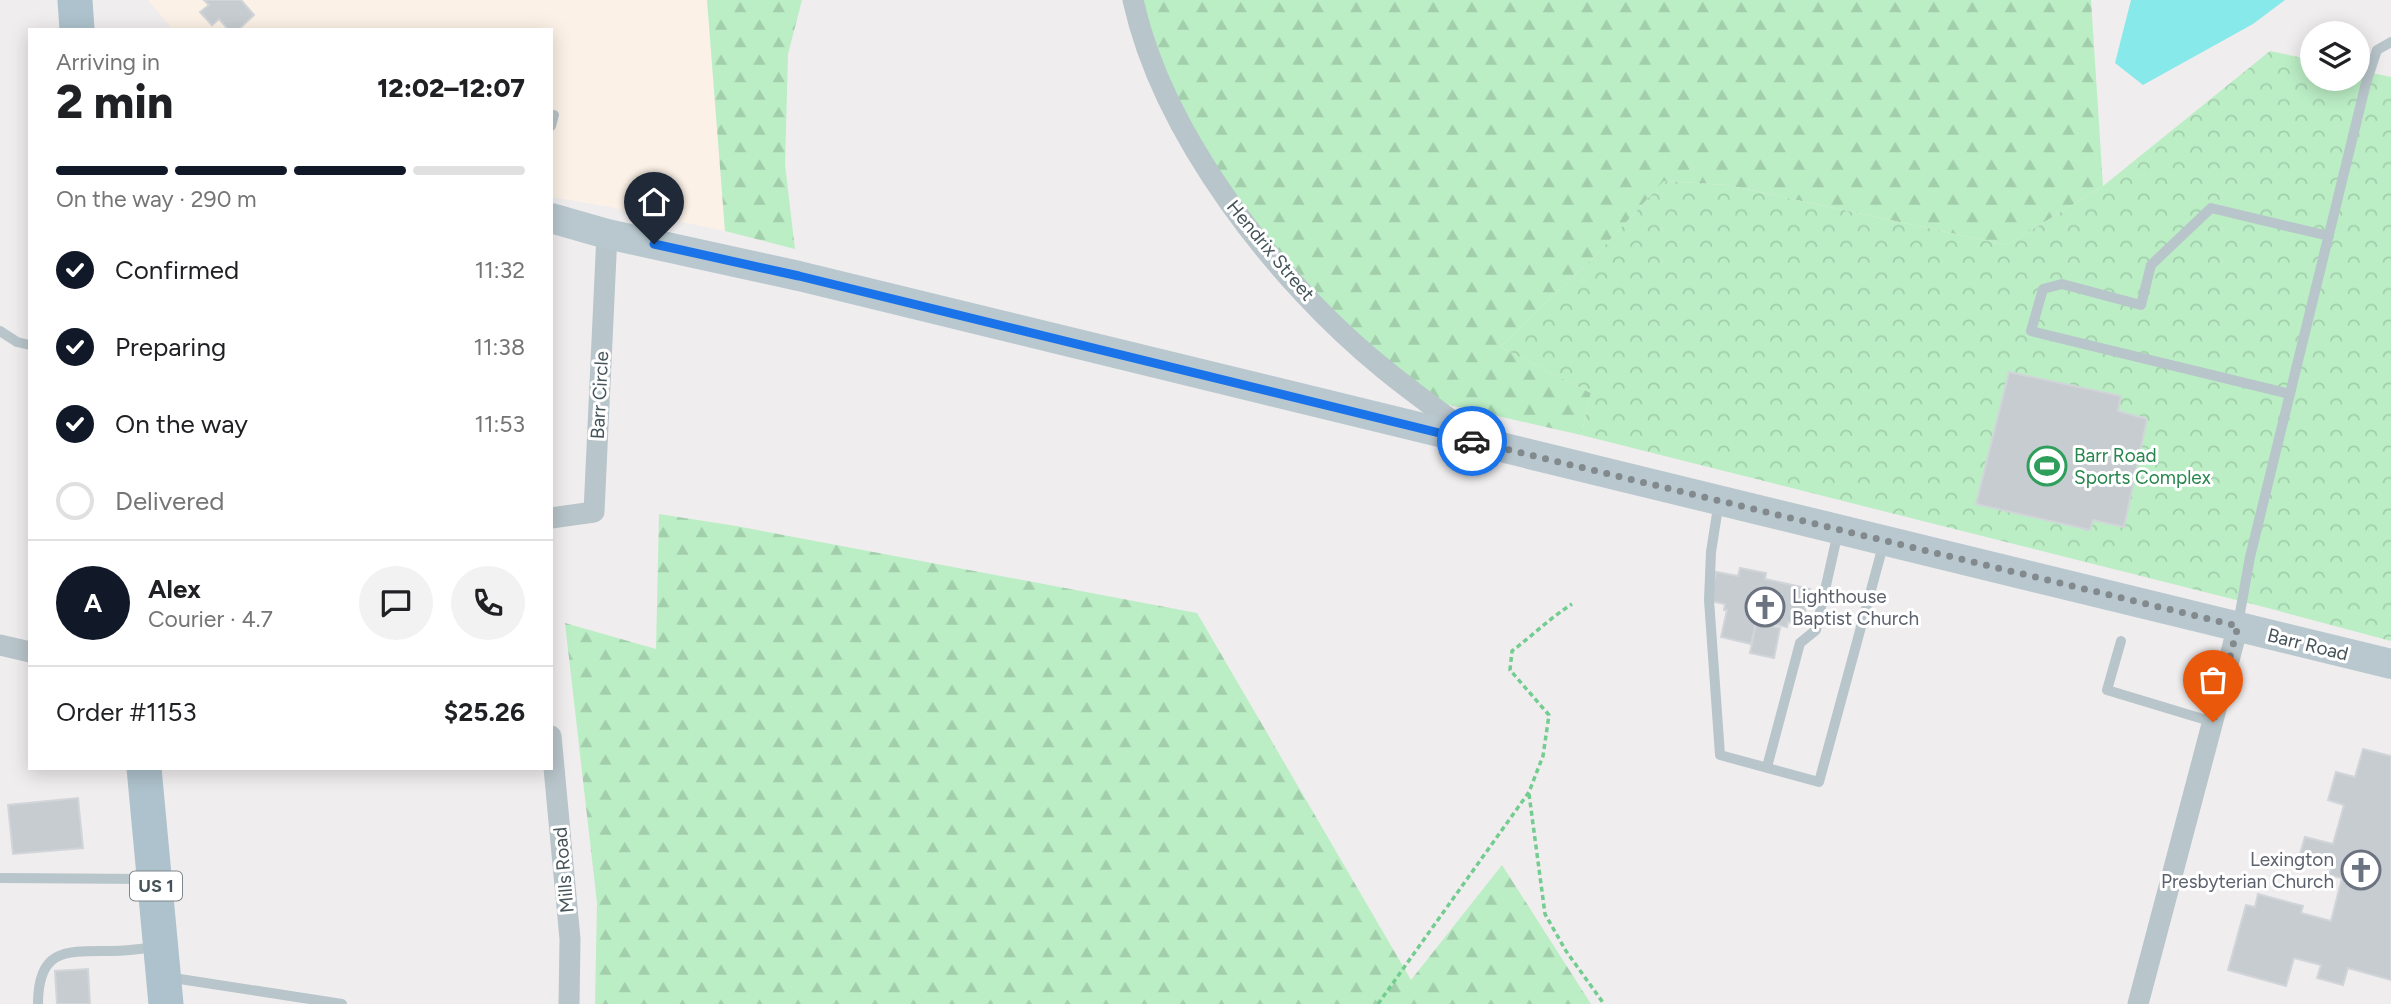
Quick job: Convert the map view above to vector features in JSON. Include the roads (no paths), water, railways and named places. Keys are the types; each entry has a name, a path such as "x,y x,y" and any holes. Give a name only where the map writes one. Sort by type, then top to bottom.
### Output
{"main road":[{"path":"75,0 77,28"},
{"name":"US 1","path":"144,770 164,976"}],"street":[{"name":"Hendrix Street","path":"1133,0 1155,72 1179,123 1242,219 1289,277 1341,331 1383,368 1483,444"},
{"name":"Barr Road","path":"553,219 607,234 799,276 2391,664"},
{"name":"Barr Circle","path":"553,518 594,512 607,234"},
{"path":"2138,1004 2238,626"},
{"path":"0,645 28,652"},
{"name":"Mills Road","path":"553,757 570,939 569,1004"}],"lane":[{"path":"2238,626 2250,557 2366,83 2376,50 2391,42"},
{"path":"2290,394 2031,331 2043,289 2062,284 2141,304 2151,265 2211,208 2329,236"},
{"path":"0,331 17,342 28,345"},
{"path":"1720,501 1711,552 1709,600 1720,755 1819,782 1884,541"},
{"path":"1767,768 1800,643 1816,629 1838,530"},
{"path":"2121,641 2107,690 2213,722"},
{"path":"0,878 156,880"},
{"path":"38,1004 41,978 47,965 56,955 78,950 115,951 164,976 342,1004"}],"water":[{"path":"2131,0 2285,0 2253,24 2143,85 2115,63"}],"place":[{"name":"Barr Road Sports Complex","path":"2047,466"},
{"name":"Lighthouse Baptist Church","path":"1765,607"},
{"name":"Lexington Presbyterian Church","path":"2361,870"}]}
